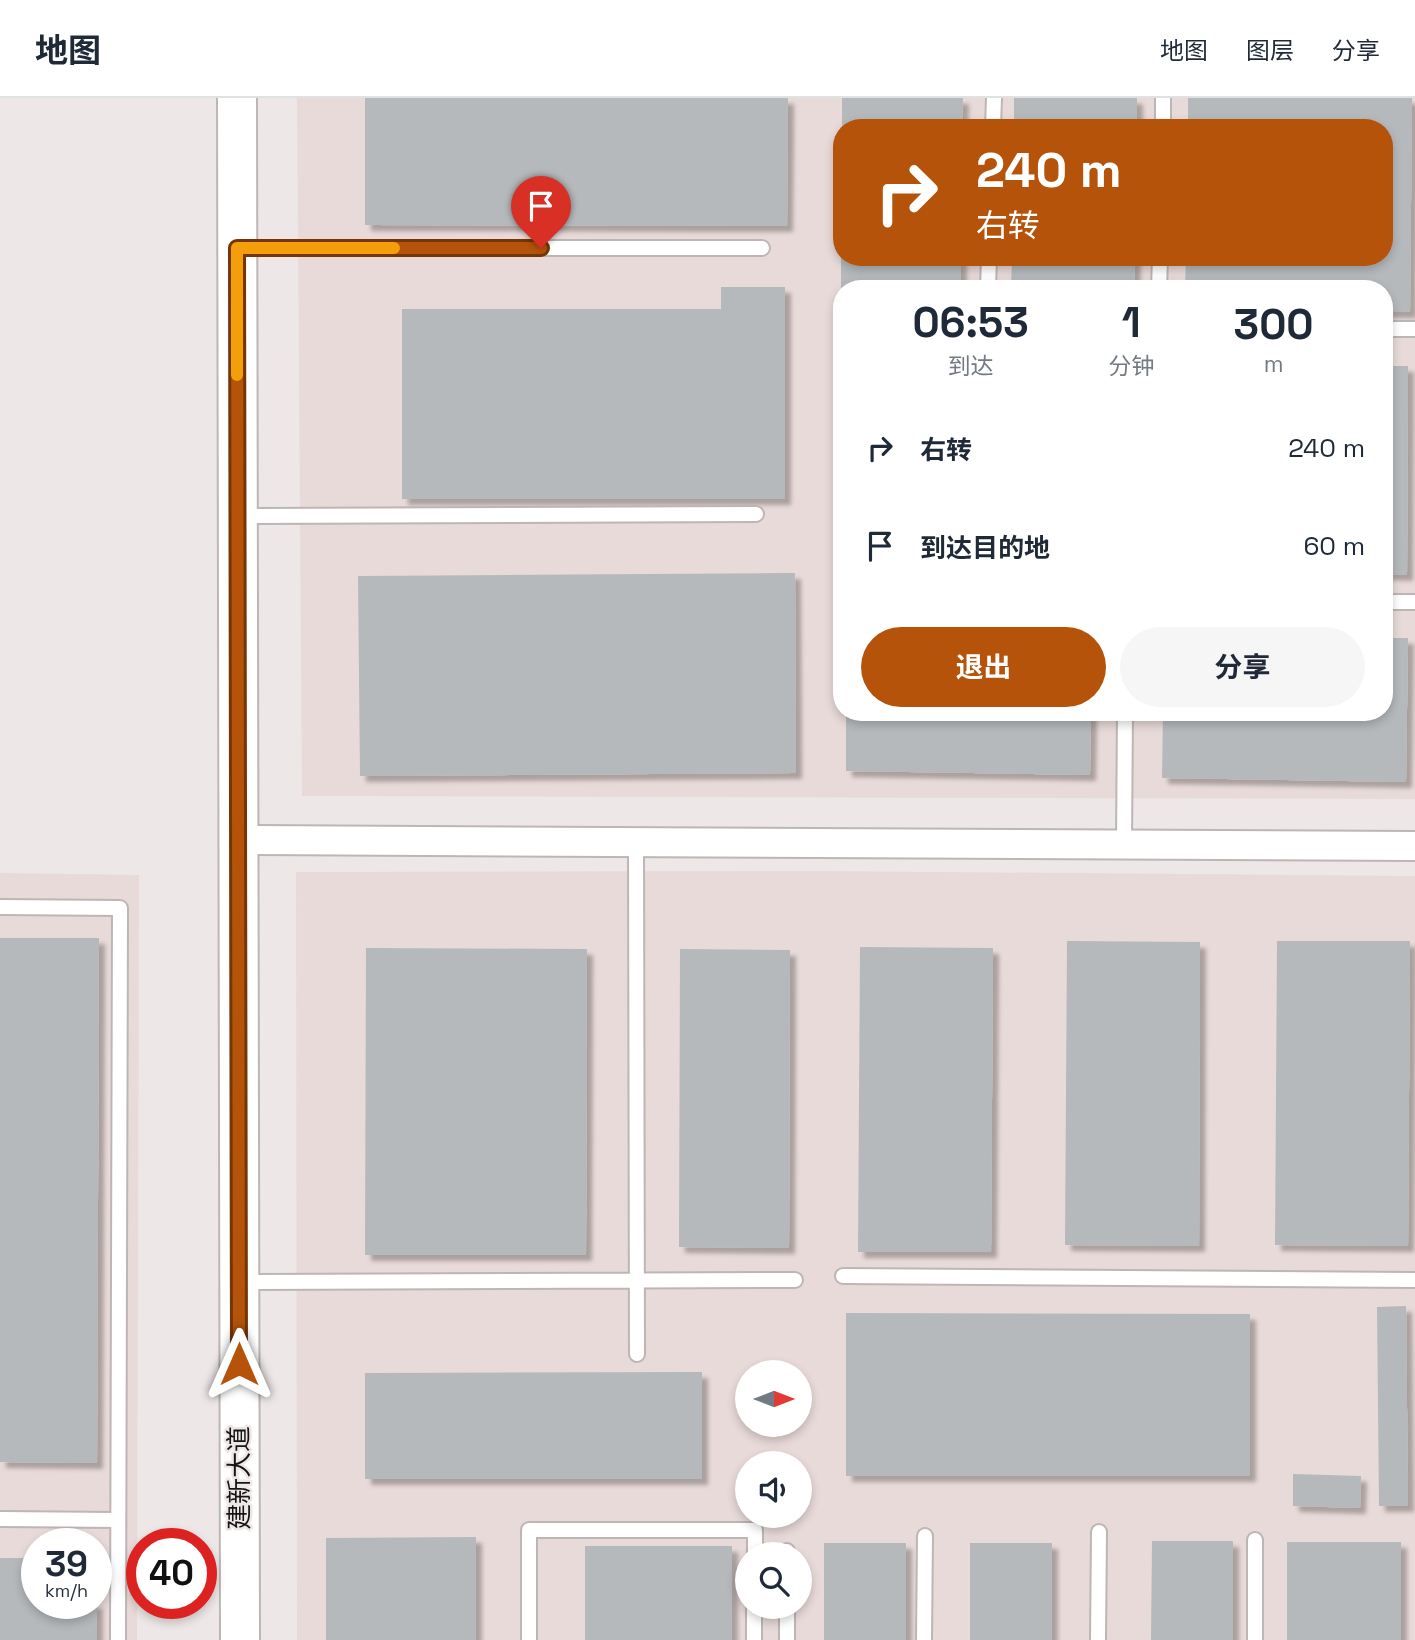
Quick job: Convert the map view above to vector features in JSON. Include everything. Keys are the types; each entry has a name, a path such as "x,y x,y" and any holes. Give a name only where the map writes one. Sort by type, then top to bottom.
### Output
{"street":[{"name":"建新大道","path":"237,98 240,1640"},
{"path":"238,839 1415,846"}],"lane":[{"path":"993,119 994,98"},
{"path":"1163,98 1163,119"},
{"path":"237,248 762,248"},
{"path":"1393,329 1415,329"},
{"path":"238,516 756,514"},
{"path":"1393,603 1415,602"},
{"path":"1124,844 1125,721"},
{"path":"636,842 637,1354"},
{"path":"0,907 120,908 118,1640"},
{"path":"843,1276 1415,1280"},
{"path":"239,1282 794,1280"},
{"path":"0,1519 118,1520"},
{"path":"529,1640 529,1530 755,1530 755,1542"},
{"path":"1098,1532 1098,1640"},
{"path":"924,1640 925,1536"},
{"path":"1255,1540 1255,1640"},
{"path":"754,1619 754,1640"},
{"path":"787,1619 787,1640"}],"shaded area":[{"path":"297,98 1415,98 1415,799 302,796"},
{"path":"826,871 1415,876 1415,1640 297,1640 296,872"},
{"path":"0,873 139,875 137,1528 126,1528 126,1619 137,1619 137,1640 0,1640"}],"building":[{"path":"365,98 788,98 787,226 365,225"},
{"path":"842,98 963,98 962,119 842,119"},
{"path":"1014,98 1137,98 1137,119 1014,119"},
{"path":"1188,98 1412,98 1410,312 1393,312 1393,280 1185,280 1186,266 1393,266 1393,119 1188,119"},
{"path":"841,266 961,266 961,280 841,280"},
{"path":"1012,266 1135,266 1134,280 1011,280"},
{"path":"721,287 785,287 785,499 402,499 402,309 721,309"},
{"path":"1393,366 1408,366 1407,575 1393,574"},
{"path":"795,573 796,773 360,776 358,576"},
{"path":"1393,638 1408,638 1406,782 1162,778 1163,721 1393,721"},
{"path":"846,721 1091,721 1090,775 846,771"},
{"path":"0,938 99,938 97,1463 0,1462"},
{"path":"1067,941 1200,942 1199,1246 1065,1245"},
{"path":"1277,941 1410,941 1408,1246 1275,1245"},
{"path":"860,947 993,948 991,1252 858,1252"},
{"path":"366,948 587,949 586,1255 365,1255"},
{"path":"680,949 790,950 789,1248 679,1247"},
{"path":"1406,1306 1408,1506 1379,1506 1377,1307"},
{"path":"846,1313 1250,1314 1250,1476 846,1476"},
{"path":"702,1372 702,1479 365,1479 365,1373"},
{"path":"1293,1474 1361,1476 1360,1508 1293,1506"},
{"path":"476,1537 476,1640 326,1640 326,1538"},
{"path":"1152,1541 1233,1541 1233,1640 1151,1640"},
{"path":"1287,1542 1401,1542 1401,1640 1287,1640"},
{"path":"824,1543 906,1543 906,1640 824,1640"},
{"path":"970,1543 1052,1543 1052,1640 970,1640"},
{"path":"585,1546 732,1546 732,1640 585,1640"},
{"path":"0,1558 21,1558 21,1619 97,1619 97,1640 0,1640"}],"slow traffic":[{"path":"237,375 237,248 394,248"}],"route":[{"path":"239,1364 237,248 541,248"}]}
